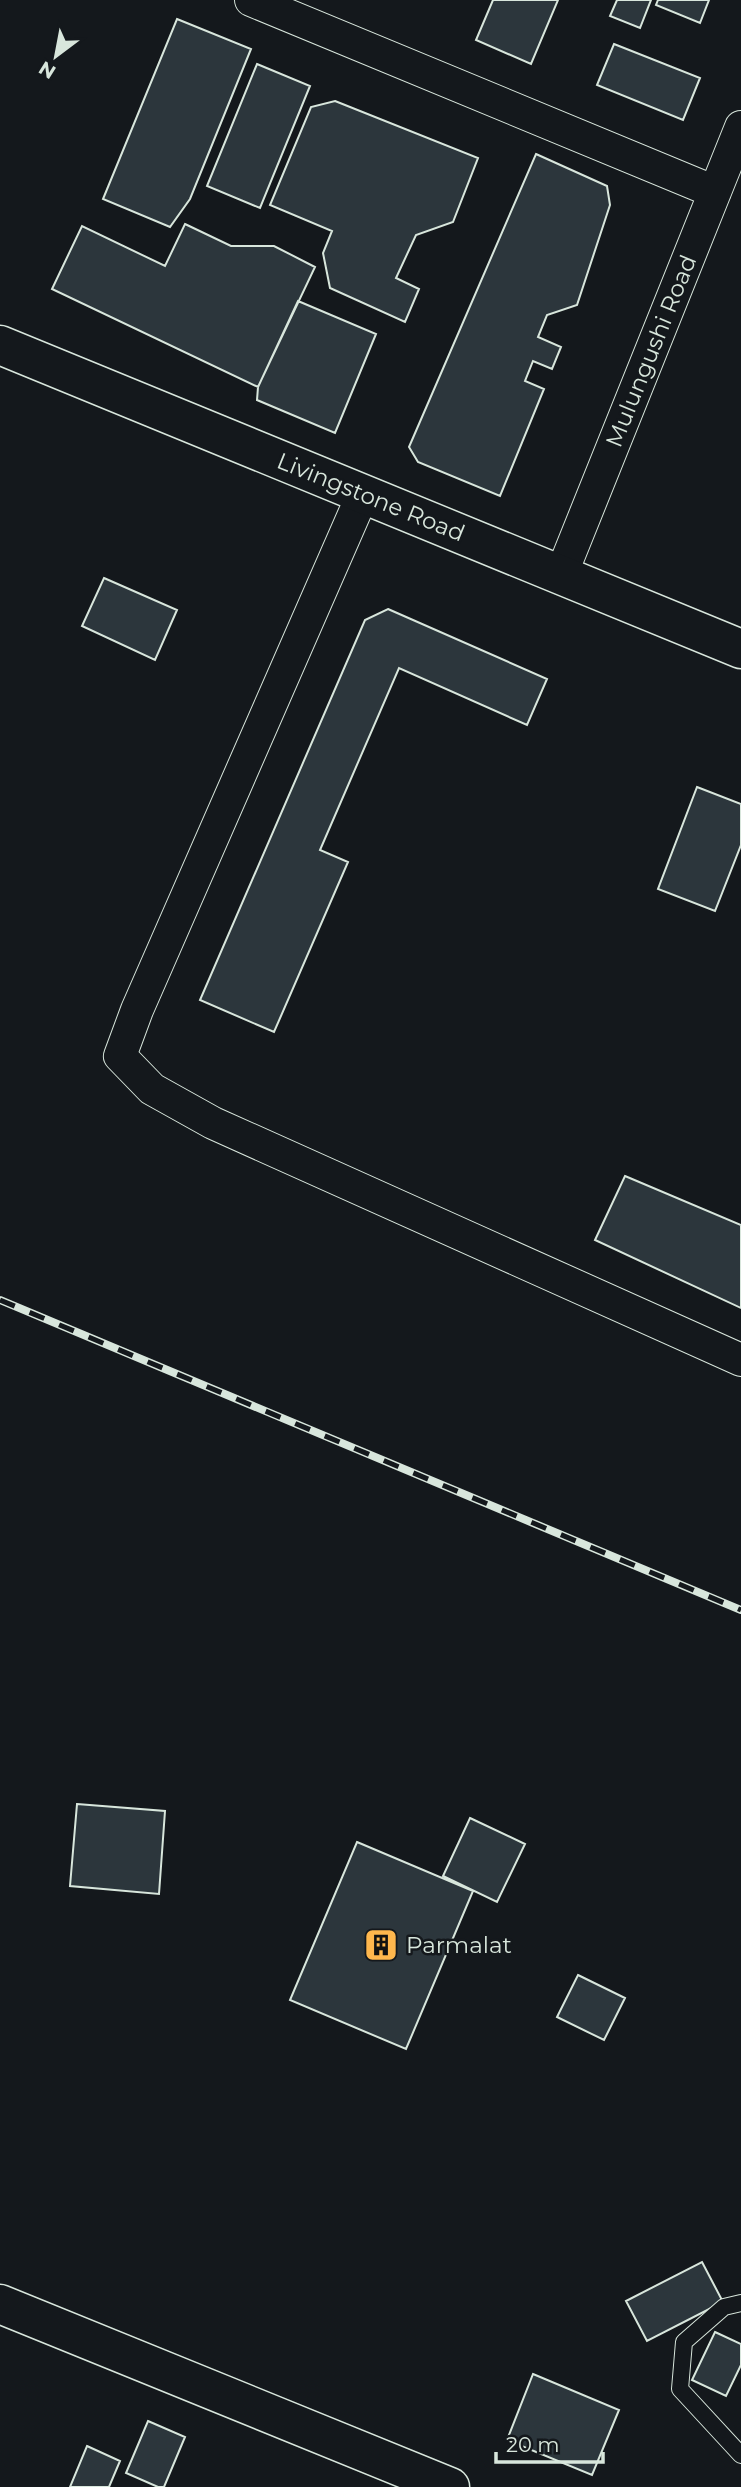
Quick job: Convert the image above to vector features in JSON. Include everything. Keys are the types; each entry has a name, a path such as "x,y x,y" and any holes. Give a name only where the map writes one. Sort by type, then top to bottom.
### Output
{"main road":[{"name":"Livingstone Road","path":"0,345 741,649"},
{"path":"0,2304 450,2487"}],"street":[{"path":"251,0 715,192"},
{"name":"Mulungushi Road","path":"561,575 741,127"},
{"path":"363,494 137,1010 120,1056 152,1089 213,1124 741,1360"}],"lane":[{"path":"741,2304 724,2307 684,2342 680,2389 741,2455"}],"building":[{"path":"493,0 558,0 531,64 476,40"},
{"path":"617,0 651,0 640,28 610,16"},
{"path":"658,0 709,0 700,23 656,5"},
{"path":"177,19 251,49 190,199 170,227 103,199"},
{"path":"614,44 700,78 683,120 597,85"},
{"path":"257,64 310,86 260,208 207,186"},
{"path":"335,101 478,158 453,222 416,235 396,278 419,289 405,322 330,288 323,253 332,231 270,205 311,107"},
{"path":"536,154 607,186 610,205 577,305 547,315 538,337 561,347 552,369 533,361 525,381 544,389 500,496 418,462 409,447"},
{"path":"185,224 231,246 274,246 315,267 258,387 52,289 82,226 165,266"},
{"path":"298,301 376,334 335,433 257,400 258,387"},
{"path":"104,578 177,610 155,660 82,626"},
{"path":"388,609 547,679 527,725 399,668 320,850 348,862 274,1032 200,1000 365,620"},
{"path":"697,787 741,804 741,845 715,911 658,889"},
{"path":"625,1176 741,1225 741,1308 595,1240"},
{"path":"77,1804 165,1811 159,1894 70,1886"},
{"path":"470,1818 525,1844 497,1902 443,1876"},
{"name":"Parmalat","path":"357,1842 473,1891 406,2049 290,2000"},
{"path":"578,1975 625,1998 604,2040 557,2017"},
{"path":"702,2262 723,2302 647,2341 626,2301"},
{"path":"715,2332 741,2344 741,2365 726,2396 692,2380"},
{"path":"533,2374 619,2410 592,2475 507,2440"},
{"path":"148,2421 185,2437 164,2487 126,2473"},
{"path":"87,2446 120,2461 109,2487 70,2487"}],"railway":[{"path":"0,1300 741,1610"}],"place":[{"name":"Parmalat","path":"381,1945"}]}
